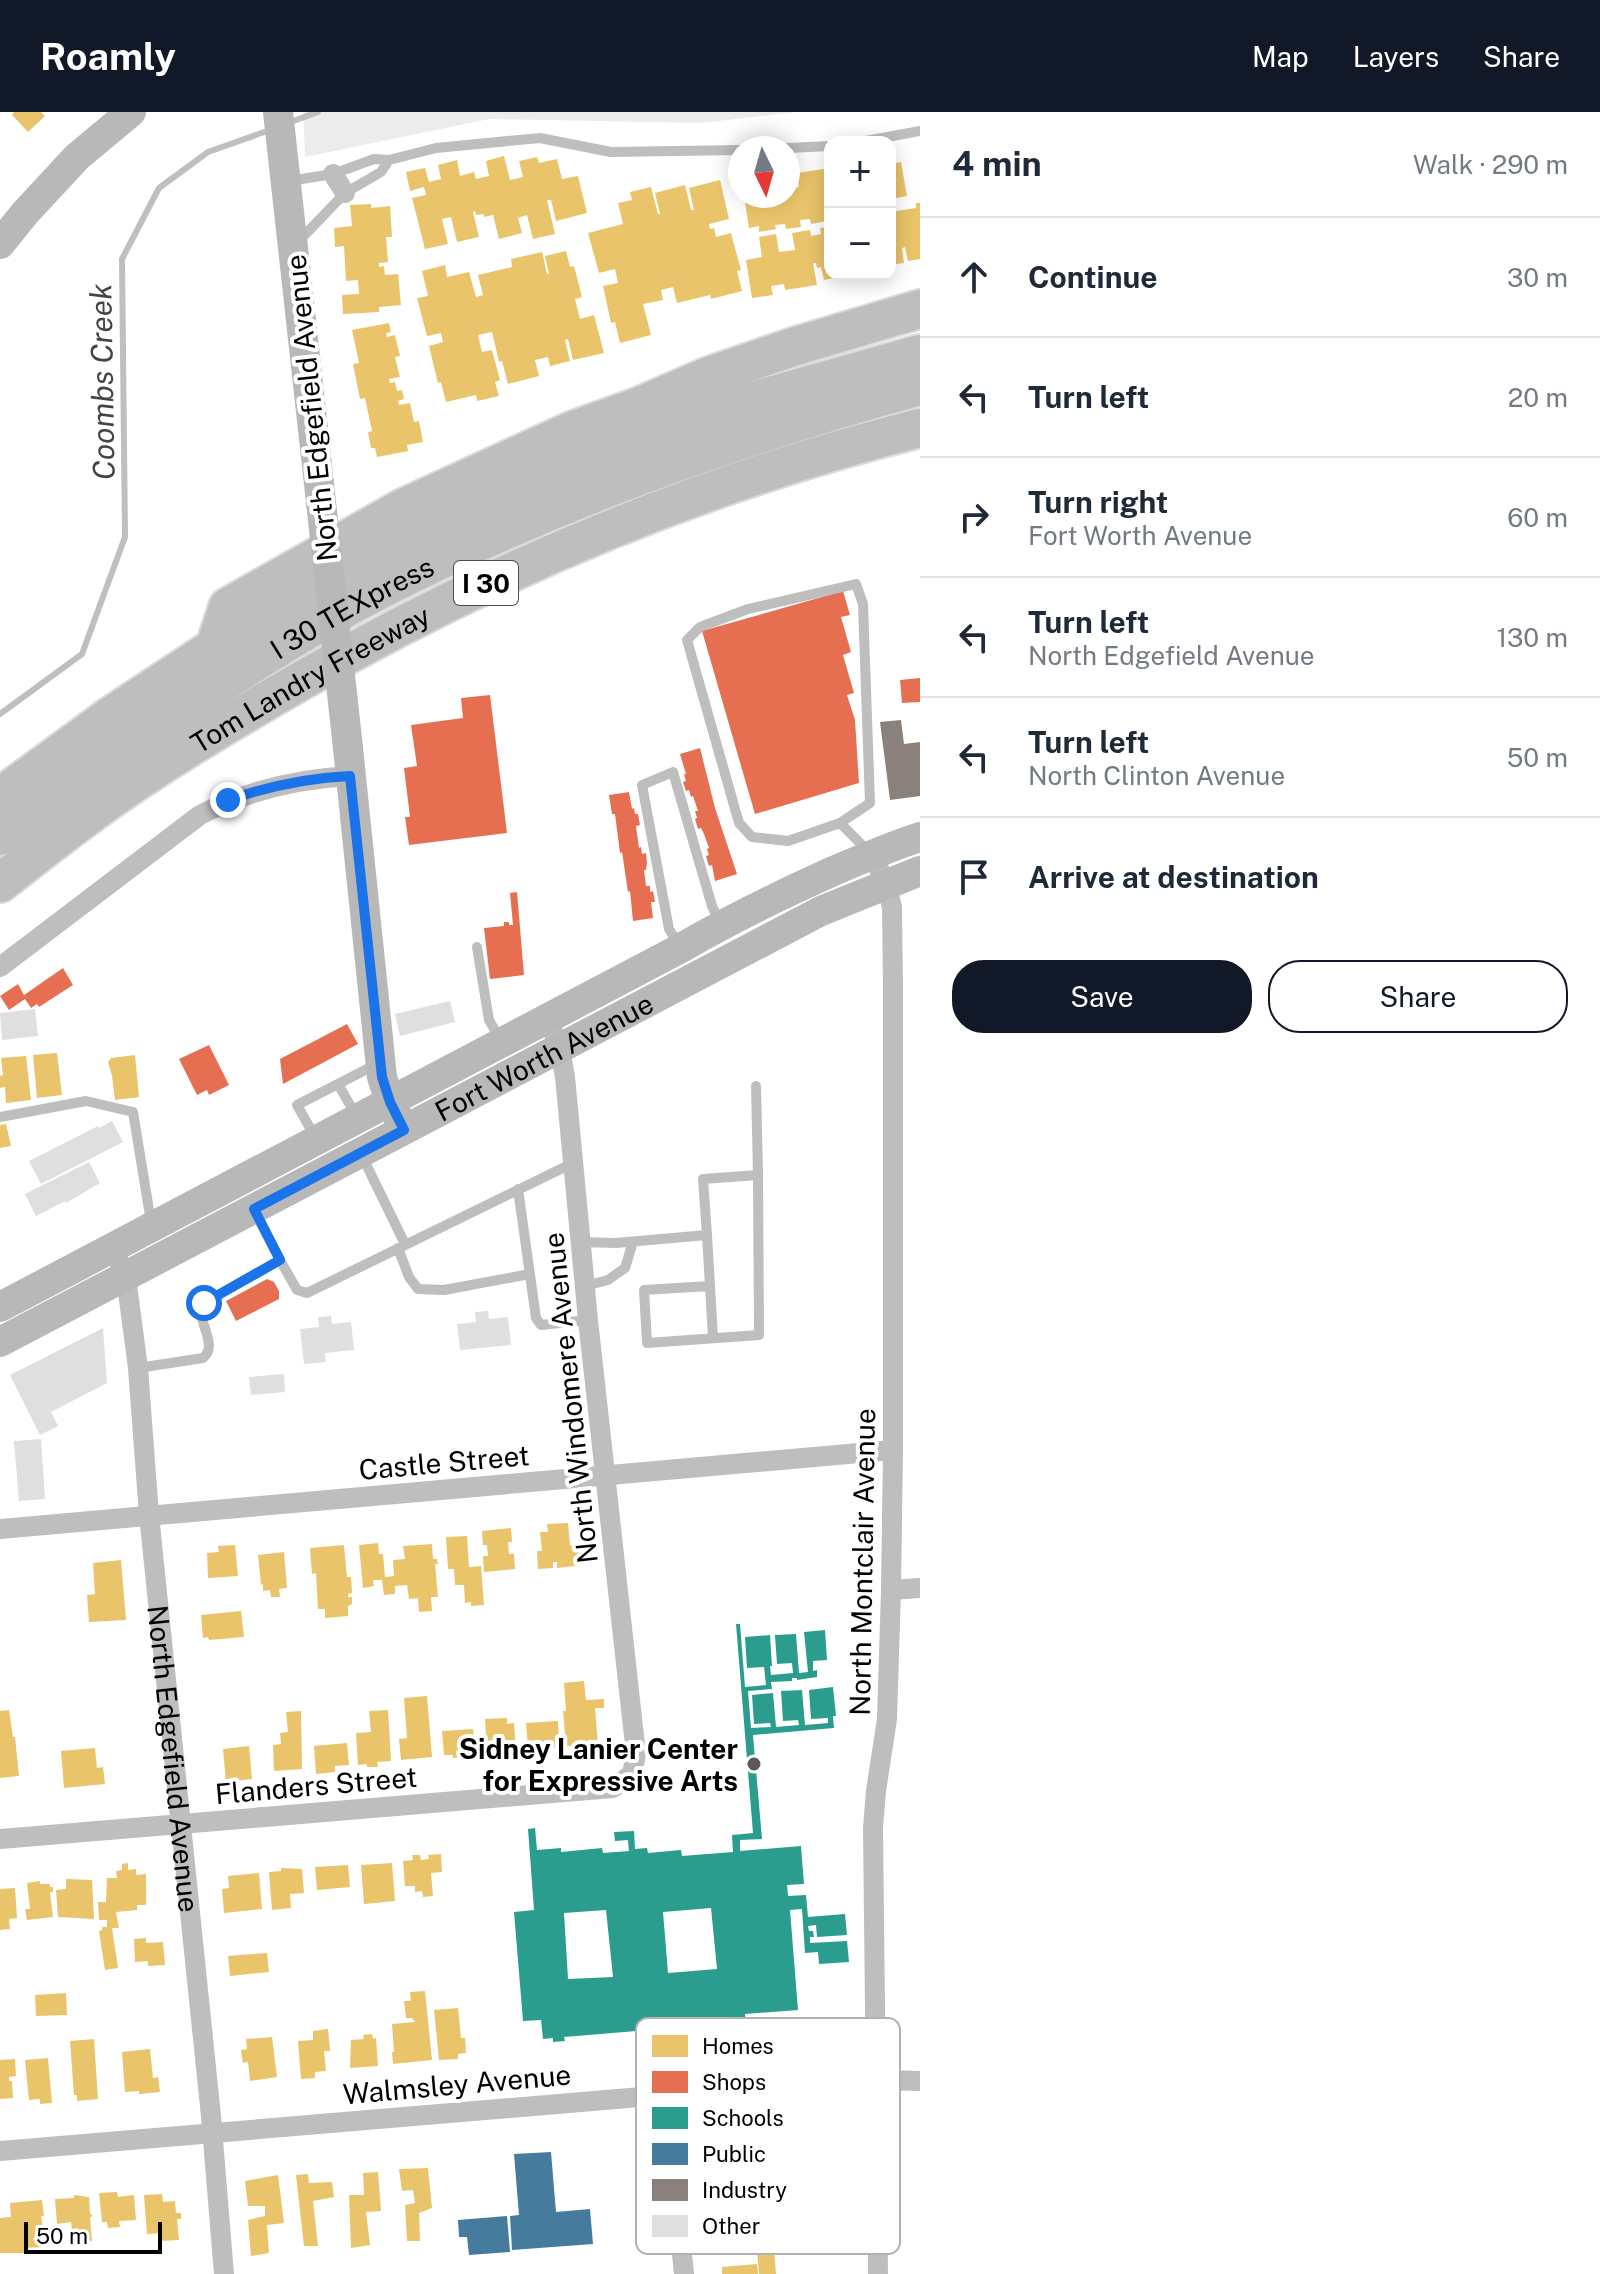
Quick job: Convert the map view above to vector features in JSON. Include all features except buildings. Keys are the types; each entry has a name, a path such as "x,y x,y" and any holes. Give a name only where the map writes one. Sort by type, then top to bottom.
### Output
{"highway":[{"path":"215,647 228,607 403,508 571,431 709,376 920,309"},
{"name":"I 30","path":"0,797 112,715 215,647 368,564 561,473 657,433 756,400 920,354"},
{"name":"I 30 TEXpress","path":"0,836 151,728 283,644 394,583 602,489 731,442 920,386"},
{"name":"Tom Landry Freeway","path":"0,883 88,816 262,704 402,625 494,579 681,501 778,467 920,428"},
{"path":"0,912 46,877 88,816"}],"main road":[{"path":"0,244 77,157 131,112"},
{"name":"North Edgefield Avenue","path":"278,112 382,1077 404,1130"},
{"name":"Fort Worth Avenue","path":"0,1307 721,925 872,854 920,837"},
{"name":"Fort Worth Avenue","path":"0,1342 736,954 821,911 920,871"},
{"path":"721,925 736,954"}],"street":[{"path":"333,174 345,193"},
{"path":"0,967 200,815 228,800 265,788 315,778 349,762"},
{"name":"North Montclair Avenue","path":"872,854 886,884 892,907 893,988 891,1590 887,1719 873,1828 875,2018"},
{"name":"North Windomere Avenue","path":"548,1019 560,1049 573,1163 636,1754 632,1774"},
{"name":"North Edgefield Avenue","path":"113,1248 126,1277 138,1368 149,1515 224,2274"},
{"name":"Castle Street","path":"0,1529 893,1450"},
{"path":"891,1590 920,1588"},
{"name":"Flanders Street","path":"0,1839 613,1788 632,1774"},
{"name":"Walmsley Avenue","path":"900,2081 920,2081"},
{"name":"Walmsley Avenue","path":"0,2151 636,2097"},
{"path":"682,2254 684,2274"},
{"name":"North Montclair Avenue","path":"878,2254 878,2274"}],"lane":[{"path":"893,136 920,131"},
{"path":"286,182 333,174 374,159 389,160 436,148 540,138 611,152 728,150"},
{"path":"800,147 824,146"},
{"path":"294,246 345,193 381,172 389,160"},
{"path":"856,584 863,604 870,803 840,823 788,841 752,837 739,823 687,640 700,627 748,609 856,584"},
{"path":"681,948 669,929 642,785 673,772 712,906 721,925"},
{"path":"840,823 872,854"},
{"path":"477,947 489,1020 502,1043"},
{"path":"317,1141 297,1105 381,1062"},
{"path":"338,1084 358,1119"},
{"path":"710,1286 644,1290 647,1343 759,1335 756,1086"},
{"path":"0,1117 86,1101 133,1112 152,1228"},
{"path":"360,1153 402,1246 409,1277 418,1289 444,1290 530,1274"},
{"path":"254,1209 297,1290 307,1293 573,1163"},
{"path":"713,1338 703,1179 758,1175"},
{"path":"518,1189 536,1318 541,1325 588,1320"},
{"path":"581,1242 633,1242 707,1235"},
{"path":"585,1286 608,1280 625,1268 633,1242"},
{"path":"138,1368 203,1358 210,1348 200,1313 204,1303 280,1260"}],"shaded area":[{"path":"303,112 796,112 700,123 489,119 305,157"}],"waterway":[{"name":"Coombs Creek","path":"288,123 318,112"},
{"name":"Coombs Creek","path":"0,714 82,654 125,537 122,259 159,188 208,152 270,130"}],"place":[{"name":"Sidney Lanier Center for Expressive Arts","path":"754,1764"}],"route":[{"path":"204,1303 280,1260 254,1209 404,1130 382,1077 350,776 315,778 265,788 228,800"}]}
